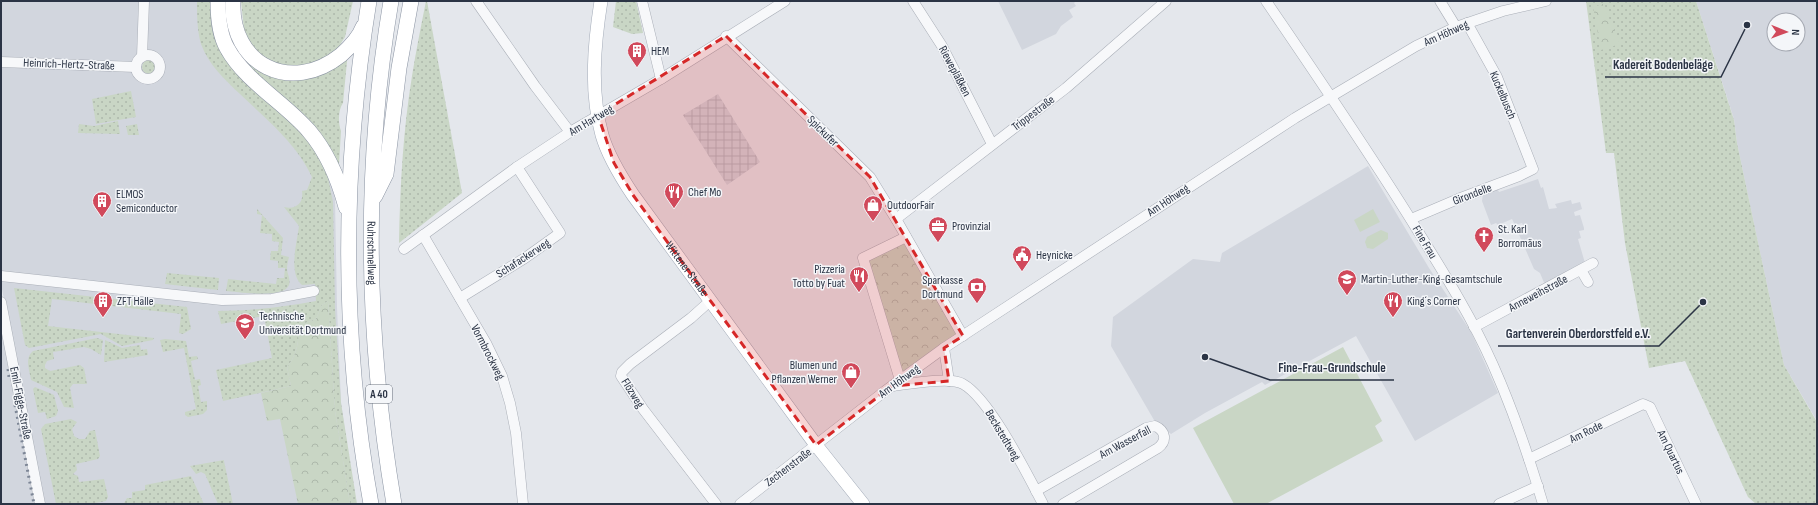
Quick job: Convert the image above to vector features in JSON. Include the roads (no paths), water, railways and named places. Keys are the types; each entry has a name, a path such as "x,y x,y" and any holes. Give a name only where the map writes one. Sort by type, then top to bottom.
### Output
{"highway":[{"path":"218,1 219,27 227,48 246,72 296,117 318,142 339,186 349,224"},
{"path":"233,1 235,28 242,44 253,58 272,69 290,73 308,72 318,69 333,60 345,51 358,37 367,16"},
{"name":"Ruhrschnellweg","path":"369,1 354,121 349,224 350,286 354,364 364,459 371,504"},
{"name":"Ruhrschnellweg","path":"391,1 379,95 371,241 374,338 384,434 394,504"},
{"path":"373,200 386,174 399,68 411,1"}],"main road":[{"name":"Wittener Straße","path":"601,1 597,26 594,76 598,115 603,136 621,176 633,195 816,445 863,504"}],"street":[{"path":"142,57 144,1"},
{"path":"476,1 535,86 570,132"},
{"path":"642,1 660,79"},
{"name":"Am Hartweg","path":"404,249 517,167 570,132 660,79 726,36 785,1"},
{"name":"Riewepläßken","path":"913,1 942,46 992,144"},
{"name":"Trippestraße","path":"896,219 1066,88 1166,1"},
{"name":"Fine Frau","path":"1266,1 1411,219 1474,327 1504,392 1529,459 1543,504"},
{"path":"1440,1 1456,27"},
{"name":"Am Höhweg","path":"816,445 944,348 1186,188 1330,96 1416,46 1456,27 1502,11 1546,1"},
{"name":"Kuckelbusch","path":"1467,23 1497,77 1532,169"},
{"name":"Spickufer","path":"726,36 870,177 896,219 963,336"},
{"path":"151,56 158,60 160,69 159,73 153,78 146,79 139,75 136,66 137,62 142,57 151,56"},
{"name":"Heinrich-Hertz-Straße","path":"1,62 136,66"},
{"name":"Schafackerweg","path":"460,298 525,258 560,233 517,167"},
{"name":"Girondelle","path":"1411,219 1519,176 1532,169"},
{"name":"Vormbrockweg","path":"423,235 486,343 502,376 510,403 516,433 523,504"},
{"path":"896,383 864,258 906,237"},
{"name":"Anneweihstraße","path":"1474,327 1593,263"},
{"name":"Anneweihstraße","path":"1581,270 1588,282"},
{"path":"1,276 222,300 272,299 314,291"},
{"name":"Flözweg","path":"710,301 691,318 630,364 622,372 621,376 622,380 642,409 716,504"},
{"name":"Emil-Figge-Straße","path":"1,302 40,504"},
{"path":"944,348 949,381"},
{"name":"Beckstedtweg","path":"896,383 928,381 949,381 962,383 983,402 1043,504"},
{"name":"Am Rode","path":"1529,459 1643,404"},
{"name":"Am Quartus","path":"1643,404 1650,407 1696,504"},
{"name":"Am Wasserfall","path":"1036,492 1146,428 1154,426 1162,430 1164,441 1158,448 1063,504"},
{"name":"Zechenstraße","path":"740,504 816,445"},
{"path":"1500,504 1538,486"}],"railway":[{"path":"8,369 9,377"},
{"path":"15,405 34,504"}],"place":[{"name":"Kadereit Bodenbeläge","path":"1747,25"},
{"name":"HEM","path":"637,68"},
{"name":"Chef Mo","path":"674,209"},
{"name":"ELMOS Semiconductor","path":"102,218"},
{"name":"OutdoorFair","path":"873,222"},
{"name":"Provinzial","path":"938,243"},
{"name":"St. Karl Borromäus","path":"1484,253"},
{"name":"Heynicke","path":"1022,272"},
{"name":"Pizzeria Totto by Fuat","path":"859,293"},
{"name":"Martin-Luther-King-Gesamtschule","path":"1347,296"},
{"name":"Gartenverein Oberdorstfeld e.V.","path":"1703,302"},
{"name":"Sparkasse Dortmund","path":"977,304"},
{"name":"ZFT Halle","path":"103,318"},
{"name":"King´s Corner","path":"1393,318"},
{"name":"Technische Universität Dortmund","path":"245,340"},
{"name":"Fine-Frau-Grundschule","path":"1205,357"},
{"name":"Blumen und Pflanzen Werner","path":"851,389"}]}
